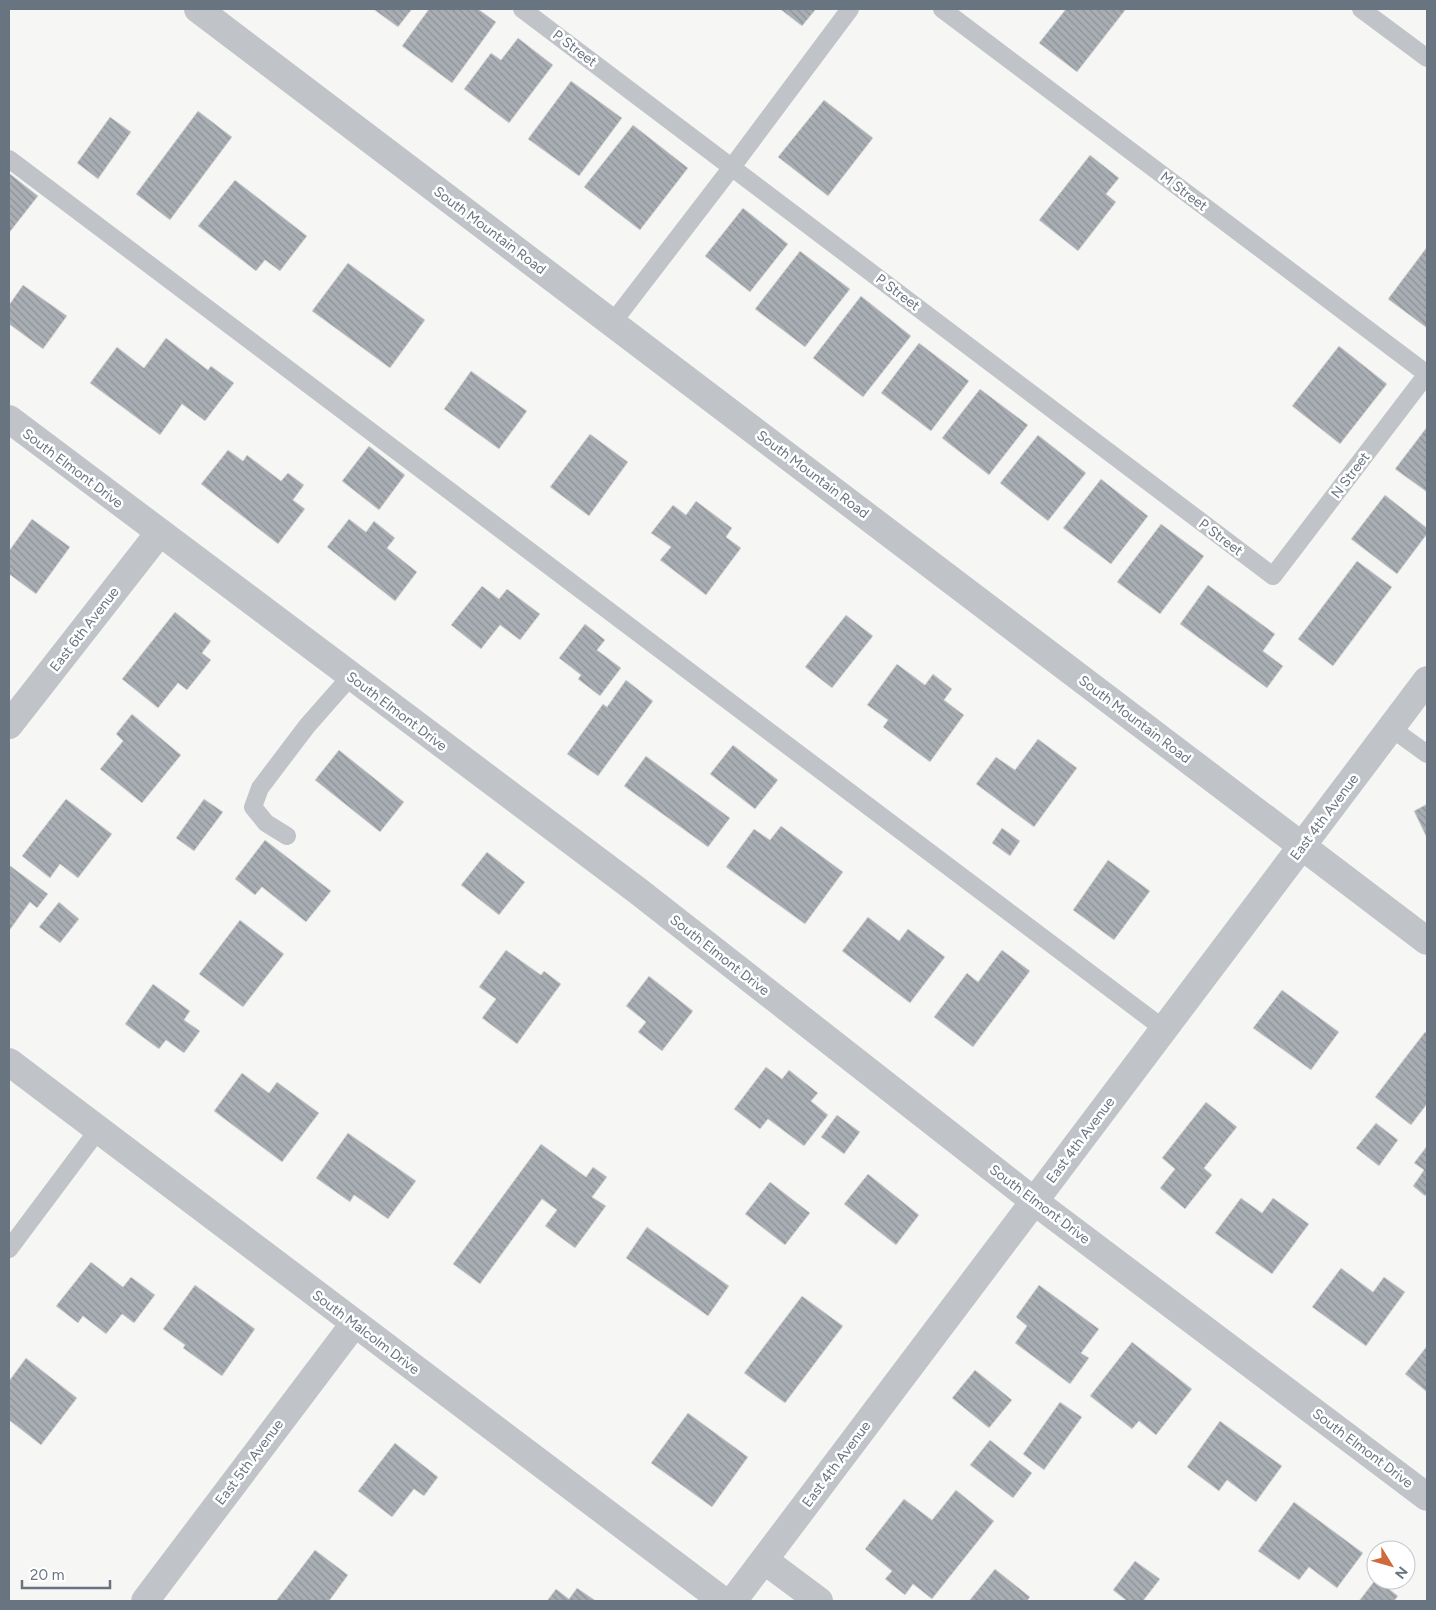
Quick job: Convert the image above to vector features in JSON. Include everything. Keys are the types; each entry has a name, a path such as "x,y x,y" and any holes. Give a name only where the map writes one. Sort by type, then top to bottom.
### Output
{"street":[{"name":"South Mountain Road","path":"198,9 1427,941"},
{"name":"South Elmont Drive","path":"9,419 638,891 1034,1200 1427,1496"},
{"name":"East 6th Avenue","path":"9,725 160,532"},
{"name":"East 4th Avenue","path":"733,1601 1427,680"},
{"name":"South Malcolm Drive","path":"9,1062 354,1324 724,1601"},
{"name":"East 5th Avenue","path":"145,1601 354,1324"},
{"path":"764,1560 819,1601"}],"lane":[{"name":"P Street","path":"522,9 1273,576"},
{"path":"612,322 732,167 850,9"},
{"name":"M Street","path":"942,9 1427,374"},
{"path":"1362,9 1427,58"},
{"path":"9,159 1164,1029"},
{"name":"N Street","path":"1273,576 1427,374"},
{"path":"287,836 266,823 252,807 260,788 307,726 351,676"},
{"path":"1391,728 1427,754"},
{"path":"9,1249 98,1130"}],"building":[{"path":"373,9 412,9 398,27"},
{"path":"429,9 478,9 496,22 452,83 402,46"},
{"path":"780,9 816,9 802,26"},
{"path":"1066,9 1126,9 1077,72 1039,43"},
{"path":"518,38 553,65 509,123 464,89 491,53 501,60"},
{"path":"571,81 622,118 579,176 528,139"},
{"path":"824,100 873,138 828,196 778,157"},
{"path":"198,111 232,137 170,220 136,194"},
{"path":"110,117 131,132 98,179 77,163"},
{"path":"633,125 688,168 640,230 584,187"},
{"path":"1090,155 1119,178 1106,194 1116,202 1078,251 1039,220"},
{"path":"9,173 38,196 9,233"},
{"path":"235,180 307,236 280,271 265,260 256,271 198,226"},
{"path":"743,208 788,244 750,292 705,256"},
{"path":"1427,247 1427,328 1388,299"},
{"path":"800,251 850,289 805,347 755,309"},
{"path":"348,263 425,320 390,368 312,311"},
{"path":"23,285 67,316 43,349 9,324 9,305"},
{"path":"861,296 911,336 863,397 813,358"},
{"path":"166,338 208,370 211,366 234,383 205,421 182,404 160,435 90,383 117,347 144,368"},
{"path":"919,343 969,381 931,431 881,393"},
{"path":"1339,346 1387,384 1340,444 1292,406"},
{"path":"471,371 527,411 499,449 444,409"},
{"path":"980,389 1028,425 989,475 942,438"},
{"path":"1427,427 1427,492 1395,469"},
{"path":"590,434 628,462 589,516 550,487"},
{"path":"1038,435 1086,473 1048,521 1000,483"},
{"path":"369,446 405,475 379,510 342,481"},
{"path":"228,450 243,461 247,455 281,481 288,473 304,485 293,500 305,509 278,544 201,484"},
{"path":"1101,479 1148,516 1111,564 1063,528"},
{"path":"1385,495 1427,528 1427,534 1397,574 1351,539"},
{"path":"696,501 732,528 726,537 741,548 706,595 660,560 671,547 651,533 673,505 686,515"},
{"path":"32,519 70,547 36,594 9,574 9,551"},
{"path":"349,519 366,532 374,521 395,538 387,548 417,572 395,601 327,547"},
{"path":"1161,524 1204,556 1160,614 1117,582"},
{"path":"1357,561 1392,587 1333,666 1298,639"},
{"path":"1208,585 1275,634 1263,651 1283,666 1267,688 1180,624"},
{"path":"482,586 499,599 507,589 540,614 520,640 500,625 481,649 451,625"},
{"path":"175,612 211,641 202,653 211,660 187,690 178,683 158,708 122,679"},
{"path":"846,615 873,636 832,688 805,667"},
{"path":"585,624 605,640 597,650 621,668 600,696 578,679 581,675 559,658"},
{"path":"897,664 925,685 933,674 952,689 944,700 964,715 930,762 883,727 888,720 867,705"},
{"path":"626,680 653,701 598,776 567,754 603,704 607,707"},
{"path":"132,714 181,755 142,803 100,769 123,741 116,734"},
{"path":"1038,739 1077,768 1034,827 976,784 996,757 1015,770"},
{"path":"733,745 778,780 755,809 710,774"},
{"path":"339,750 404,802 380,832 315,780"},
{"path":"646,756 730,818 708,847 624,786"},
{"path":"66,799 112,834 78,878 60,864 50,878 22,856"},
{"path":"204,799 223,812 194,851 176,838"},
{"path":"1427,804 1427,835 1426,836 1414,811"},
{"path":"781,826 843,872 805,924 726,867 754,829 770,840"},
{"path":"1002,828 1020,841 1010,856 992,843"},
{"path":"265,840 331,891 306,922 262,887 255,895 235,879"},
{"path":"487,852 525,882 499,915 461,885"},
{"path":"1108,860 1150,891 1114,940 1073,910"},
{"path":"9,865 48,894 37,908 30,902 9,931"},
{"path":"59,902 79,919 60,943 39,927"},
{"path":"868,917 899,941 908,929 945,957 910,1003 842,951"},
{"path":"240,920 284,954 243,1007 199,974"},
{"path":"506,950 541,975 544,971 561,984 517,1044 482,1018 496,999 479,987"},
{"path":"1002,950 1030,971 973,1047 934,1017 967,973 978,982"},
{"path":"649,976 693,1011 662,1051 638,1032 646,1022 626,1006"},
{"path":"153,984 190,1011 184,1020 200,1031 184,1053 166,1040 159,1049 125,1024"},
{"path":"1282,990 1339,1032 1311,1070 1253,1028"},
{"path":"1425,1032 1427,1033 1427,1104 1411,1125 1375,1097"},
{"path":"766,1067 782,1079 789,1070 818,1093 811,1101 828,1115 804,1146 768,1119 760,1129 734,1109"},
{"path":"242,1073 269,1093 277,1082 319,1113 282,1162 214,1111"},
{"path":"1206,1102 1237,1127 1204,1168 1212,1175 1185,1209 1160,1188 1175,1169 1162,1158"},
{"path":"837,1115 860,1132 844,1154 821,1137"},
{"path":"1376,1123 1398,1140 1379,1166 1356,1148"},
{"path":"348,1133 416,1181 388,1219 354,1195 350,1202 316,1178"},
{"path":"541,1144 586,1177 593,1167 607,1177 592,1197 606,1206 575,1248 545,1226 557,1210 542,1199 480,1284 453,1264"},
{"path":"1427,1146 1427,1193 1425,1196 1413,1186 1424,1170 1414,1163"},
{"path":"868,1174 919,1215 896,1245 844,1204"},
{"path":"770,1182 810,1213 785,1245 745,1214"},
{"path":"1241,1198 1262,1213 1273,1198 1309,1224 1272,1274 1215,1233"},
{"path":"647,1227 729,1286 708,1316 626,1258"},
{"path":"91,1262 123,1287 131,1277 155,1295 134,1323 122,1314 106,1334 83,1316 78,1323 56,1306"},
{"path":"1341,1268 1373,1292 1384,1277 1405,1292 1366,1346 1312,1307"},
{"path":"195,1285 255,1329 222,1376 183,1348 185,1345 163,1329"},
{"path":"1039,1285 1099,1329 1081,1353 1089,1358 1070,1384 1015,1343 1027,1326 1016,1317"},
{"path":"802,1296 843,1326 785,1403 744,1373"},
{"path":"1132,1342 1192,1389 1156,1435 1139,1421 1132,1429 1090,1396"},
{"path":"1427,1346 1427,1392 1405,1374"},
{"path":"26,1358 77,1398 41,1445 9,1420 9,1381"},
{"path":"975,1370 1012,1400 989,1428 952,1398"},
{"path":"1060,1402 1082,1417 1044,1470 1023,1454"},
{"path":"688,1413 748,1457 712,1507 651,1463"},
{"path":"1220,1421 1282,1466 1256,1502 1227,1480 1219,1491 1187,1467"},
{"path":"990,1440 1032,1473 1013,1498 970,1465"},
{"path":"395,1443 438,1477 424,1496 414,1489 392,1517 358,1491"},
{"path":"956,1490 994,1521 932,1599 913,1584 905,1595 885,1579 892,1571 865,1549 904,1499 932,1520"},
{"path":"1294,1502 1363,1553 1337,1588 1309,1567 1299,1580 1258,1551"},
{"path":"315,1550 348,1575 329,1601 276,1601"},
{"path":"1135,1561 1160,1579 1143,1601 1127,1601 1113,1590"},
{"path":"995,1569 1030,1597 1027,1601 969,1601"},
{"path":"577,1588 596,1601 547,1601 556,1589 569,1599"},
{"path":"1368,1590 1390,1590 1398,1596 1394,1601 1359,1601"}]}
